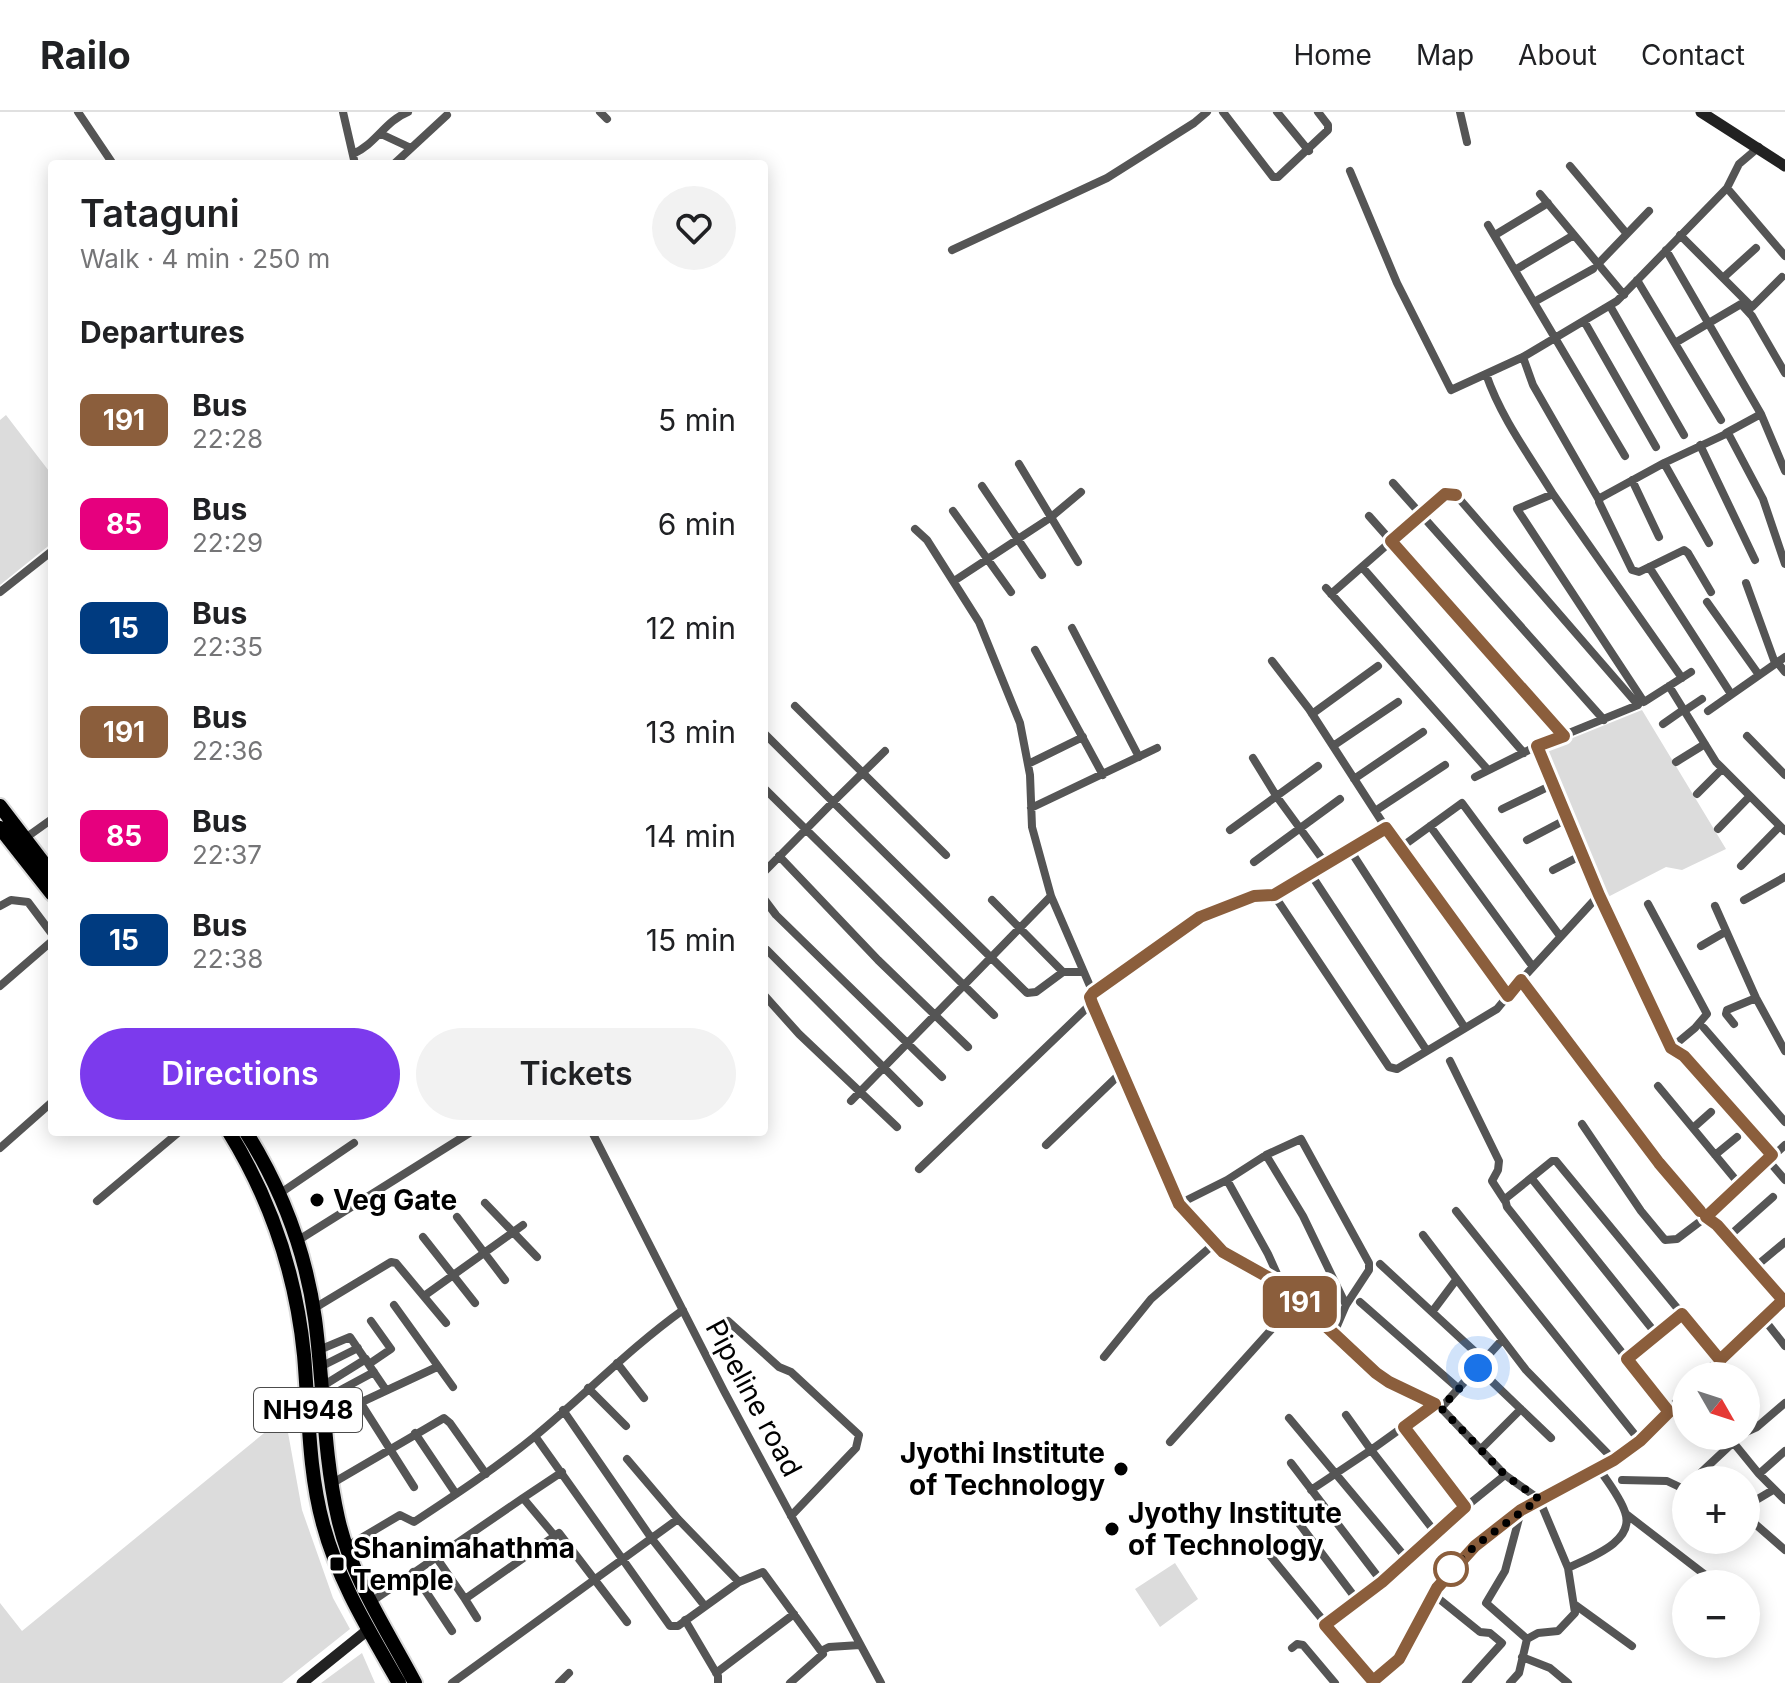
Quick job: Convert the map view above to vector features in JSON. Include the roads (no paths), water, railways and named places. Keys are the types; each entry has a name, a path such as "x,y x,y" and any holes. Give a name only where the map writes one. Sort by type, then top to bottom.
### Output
{"highway":[{"path":"0,806 48,865"},
{"path":"0,828 48,889"},
{"name":"NH948","path":"231,1136 266,1203 293,1283 319,1453 323,1525 337,1564 399,1683"},
{"name":"NH948","path":"248,1136 279,1194 297,1241 319,1350 323,1420 319,1453 331,1484 346,1547 371,1602 415,1683"}],"main road":[{"path":"1701,112 1785,166"},
{"path":"1720,1360 1784,1299"},
{"path":"1372,1682 1399,1659 1433,1594 1451,1569 1475,1546 1521,1510 1614,1460 1640,1441 1672,1409"},
{"path":"302,1683 369,1629"}],"street":[{"path":"78,112 110,160"},
{"path":"343,112 354,160"},
{"path":"353,154 369,146 391,121 408,112"},
{"path":"600,112 607,119"},
{"path":"952,250 1107,178 1207,112"},
{"path":"1223,112 1273,177 1278,177 1309,151 1328,130 1328,125 1318,112"},
{"path":"1277,112 1309,151"},
{"path":"1460,112 1467,142"},
{"path":"398,160 447,115"},
{"path":"381,134 411,148"},
{"path":"1350,171 1397,283 1449,389 1523,357 1610,306 1727,188 1739,164 1759,147"},
{"path":"1570,166 1627,234"},
{"path":"1727,188 1785,256"},
{"path":"1540,194 1596,266 1624,295"},
{"path":"1495,235 1548,203"},
{"path":"1534,302 1596,266 1649,211"},
{"path":"1488,225 1625,456"},
{"path":"1515,270 1574,235"},
{"path":"1680,235 1752,307 1782,277"},
{"path":"1724,277 1756,248"},
{"path":"1666,250 1761,414 1785,471"},
{"path":"1637,280 1721,420"},
{"path":"1675,343 1741,304 1752,316 1785,373"},
{"path":"1610,306 1684,435"},
{"path":"1584,321 1656,447"},
{"path":"1523,357 1533,385 1599,500 1630,568 1637,573 1684,550 1711,592"},
{"path":"1486,374 1510,427 1553,494 1682,678"},
{"path":"1599,500 1603,495 1761,414"},
{"path":"1726,433 1731,436 1762,497 1785,564"},
{"path":"1700,445 1755,560"},
{"path":"1664,463 1709,543"},
{"path":"1019,464 1078,562"},
{"path":"1632,480 1659,537"},
{"path":"1393,483 1604,720"},
{"path":"982,486 1042,575"},
{"path":"954,581 1050,518 1081,492"},
{"path":"1475,777 1537,746 1638,705 1456,495 1445,494 1362,567 1329,591 1488,770"},
{"path":"1553,494 1517,509 1644,702 1691,672"},
{"path":"953,511 1011,592"},
{"path":"1369,516 1564,736"},
{"path":"915,529 927,540 979,622 1020,723 1028,764 1032,827 1051,896 1093,993"},
{"path":"0,592 48,554"},
{"path":"1362,567 1524,753"},
{"path":"1649,567 1731,694"},
{"path":"1746,583 1785,672"},
{"path":"1707,602 1759,675"},
{"path":"1072,628 1139,757"},
{"path":"1035,650 1103,775"},
{"path":"1272,661 1312,714 1400,848 1508,996"},
{"path":"1708,711 1779,661"},
{"path":"1312,714 1378,666"},
{"path":"1669,686 1722,769 1782,829 1741,866"},
{"path":"1663,724 1702,699"},
{"path":"1333,746 1398,702"},
{"path":"795,706 946,855"},
{"path":"1354,779 1423,732"},
{"path":"1747,736 1785,775"},
{"path":"768,737 1031,994 1063,972 1083,972"},
{"path":"1028,764 1083,737"},
{"path":"1676,762 1705,744"},
{"path":"1537,746 1599,895 1671,1048 1684,1056 1770,1157 1785,1180"},
{"path":"1031,808 1157,748"},
{"path":"768,868 885,751"},
{"path":"1253,758 1326,864"},
{"path":"1375,811 1445,765"},
{"path":"1230,830 1318,766"},
{"path":"1697,794 1722,769"},
{"path":"1502,809 1552,785"},
{"path":"768,792 994,1015"},
{"path":"1718,829 1750,796"},
{"path":"1254,862 1340,799"},
{"path":"1400,848 1462,803 1560,936"},
{"path":"1527,840 1567,819"},
{"path":"24,839 48,822"},
{"path":"1430,826 1533,967"},
{"path":"1386,828 1274,895 1254,896 1200,917 1090,997 1179,1204 1223,1252 1282,1285 1389,1382 1438,1406 1505,1475 1539,1499 1568,1568 1575,1613 1558,1631 1538,1633 1527,1639 1519,1673 1510,1683"},
{"path":"1350,850 1465,1028"},
{"path":"1553,870 1582,855"},
{"path":"779,856 878,960 968,1047"},
{"path":"1310,873 1427,1051"},
{"path":"1744,900 1785,877"},
{"path":"1274,895 1389,1067 1397,1069 1497,1009 1599,895"},
{"path":"851,1101 1051,896"},
{"path":"0,906 11,900 28,902 48,929"},
{"path":"992,900 1063,972"},
{"path":"768,904 942,1077"},
{"path":"1648,904 1707,1014 1671,1048"},
{"path":"1715,906 1756,998 1785,1051"},
{"path":"1701,946 1725,932"},
{"path":"0,986 48,944"},
{"path":"768,951 919,1103"},
{"path":"1521,980 1659,1163 1784,1299"},
{"path":"1734,1024 1726,1014 1727,1010 1756,998"},
{"path":"768,999 799,1034 897,1127"},
{"path":"919,1169 1092,1003"},
{"path":"1704,1028 1785,1122"},
{"path":"1450,1061 1499,1161 1492,1181 1669,1412"},
{"path":"1046,1145 1123,1071"},
{"path":"1658,1086 1740,1185"},
{"path":"0,1148 48,1106"},
{"path":"1693,1128 1711,1112"},
{"path":"1582,1124 1641,1211 1665,1240 1677,1239 1706,1217 1785,1145"},
{"path":"97,1201 174,1136"},
{"path":"297,1241 465,1136"},
{"name":"Pipeline road","path":"594,1136 881,1683"},
{"path":"1715,1155 1737,1137"},
{"path":"1179,1204 1301,1139 1369,1263 1369,1270 1346,1305 1334,1333"},
{"path":"279,1194 354,1143"},
{"path":"1266,1155 1303,1216 1346,1305"},
{"path":"1505,1201 1552,1161 1556,1161 1720,1360"},
{"path":"1532,1179 1657,1335"},
{"path":"1227,1180 1282,1285"},
{"path":"1728,1237 1773,1197"},
{"path":"485,1203 537,1257"},
{"path":"1456,1211 1640,1441"},
{"path":"457,1217 505,1280"},
{"path":"424,1296 523,1225"},
{"path":"1423,1235 1526,1370 1614,1460"},
{"path":"423,1237 475,1303"},
{"path":"1755,1267 1785,1242"},
{"path":"1104,1357 1151,1299 1215,1243"},
{"path":"313,1309 391,1262 396,1263 446,1323"},
{"path":"1380,1264 1484,1360"},
{"path":"1432,1312 1456,1280"},
{"path":"1170,1442 1298,1300"},
{"path":"1360,1302 1459,1389"},
{"path":"394,1305 453,1387"},
{"path":"346,1547 400,1515 414,1522 486,1474 683,1310"},
{"path":"1627,1359 1682,1314"},
{"path":"1763,1318 1785,1346"},
{"path":"321,1394 391,1349 371,1321"},
{"path":"728,1321 779,1367 791,1372 859,1435 856,1448 791,1516"},
{"path":"319,1350 350,1337 386,1390"},
{"path":"1311,1490 1438,1406 1459,1389 1502,1340"},
{"path":"320,1367 358,1348"},
{"path":"617,1363 644,1398"},
{"path":"321,1394 370,1365"},
{"path":"323,1420 437,1367"},
{"path":"1478,1368 1551,1438"},
{"path":"588,1388 626,1426"},
{"path":"360,1402 414,1487"},
{"path":"1760,1424 1785,1403"},
{"path":"1481,1449 1521,1409"},
{"path":"563,1410 652,1539 704,1605"},
{"path":"1346,1415 1435,1532"},
{"path":"331,1484 444,1418 486,1474"},
{"path":"1289,1418 1407,1559"},
{"path":"1404,1427 1465,1507"},
{"path":"415,1433 456,1494"},
{"path":"535,1436 670,1626 678,1626 739,1582 763,1572 823,1657 790,1683"},
{"path":"1707,1466 1722,1450"},
{"path":"1760,1473 1785,1451"},
{"path":"627,1459 678,1519 739,1582"},
{"path":"1291,1463 1382,1582"},
{"path":"1599,1469 1626,1514 1699,1570"},
{"path":"371,1602 562,1472"},
{"path":"1325,1625 1382,1582 1435,1532 1505,1475"},
{"path":"1760,1475 1785,1500"},
{"path":"1622,1480 1672,1483"},
{"path":"1760,1498 1773,1490"},
{"path":"523,1498 554,1535"},
{"path":"1521,1510 1505,1571 1486,1603 1527,1639"},
{"path":"1568,1568 1607,1548 1621,1537 1626,1526 1626,1514"},
{"path":"452,1683 678,1519"},
{"path":"1298,1522 1357,1600"},
{"path":"1760,1528 1785,1550"},
{"path":"465,1599 559,1533 627,1622"},
{"path":"1258,1541 1372,1682"},
{"path":"436,1557 477,1618"},
{"path":"413,1572 452,1631"},
{"path":"1433,1594 1480,1632 1490,1633 1502,1643 1466,1683"},
{"path":"1574,1604 1632,1646"},
{"path":"685,1620 717,1678 794,1614"},
{"path":"1292,1648 1297,1644 1303,1645 1335,1683"},
{"path":"821,1651 829,1647 860,1645"},
{"path":"1522,1657 1550,1668 1568,1683"},
{"path":"559,1683 569,1673"}],"place":[{"name":"Veg Gate","path":"317,1200"},
{"name":"Jyothi Institute of Technology","path":"1121,1469"},
{"name":"Jyothy Institute of Technology","path":"1112,1529"},
{"name":"Shanimahathma Temple","path":"337,1564"}]}
